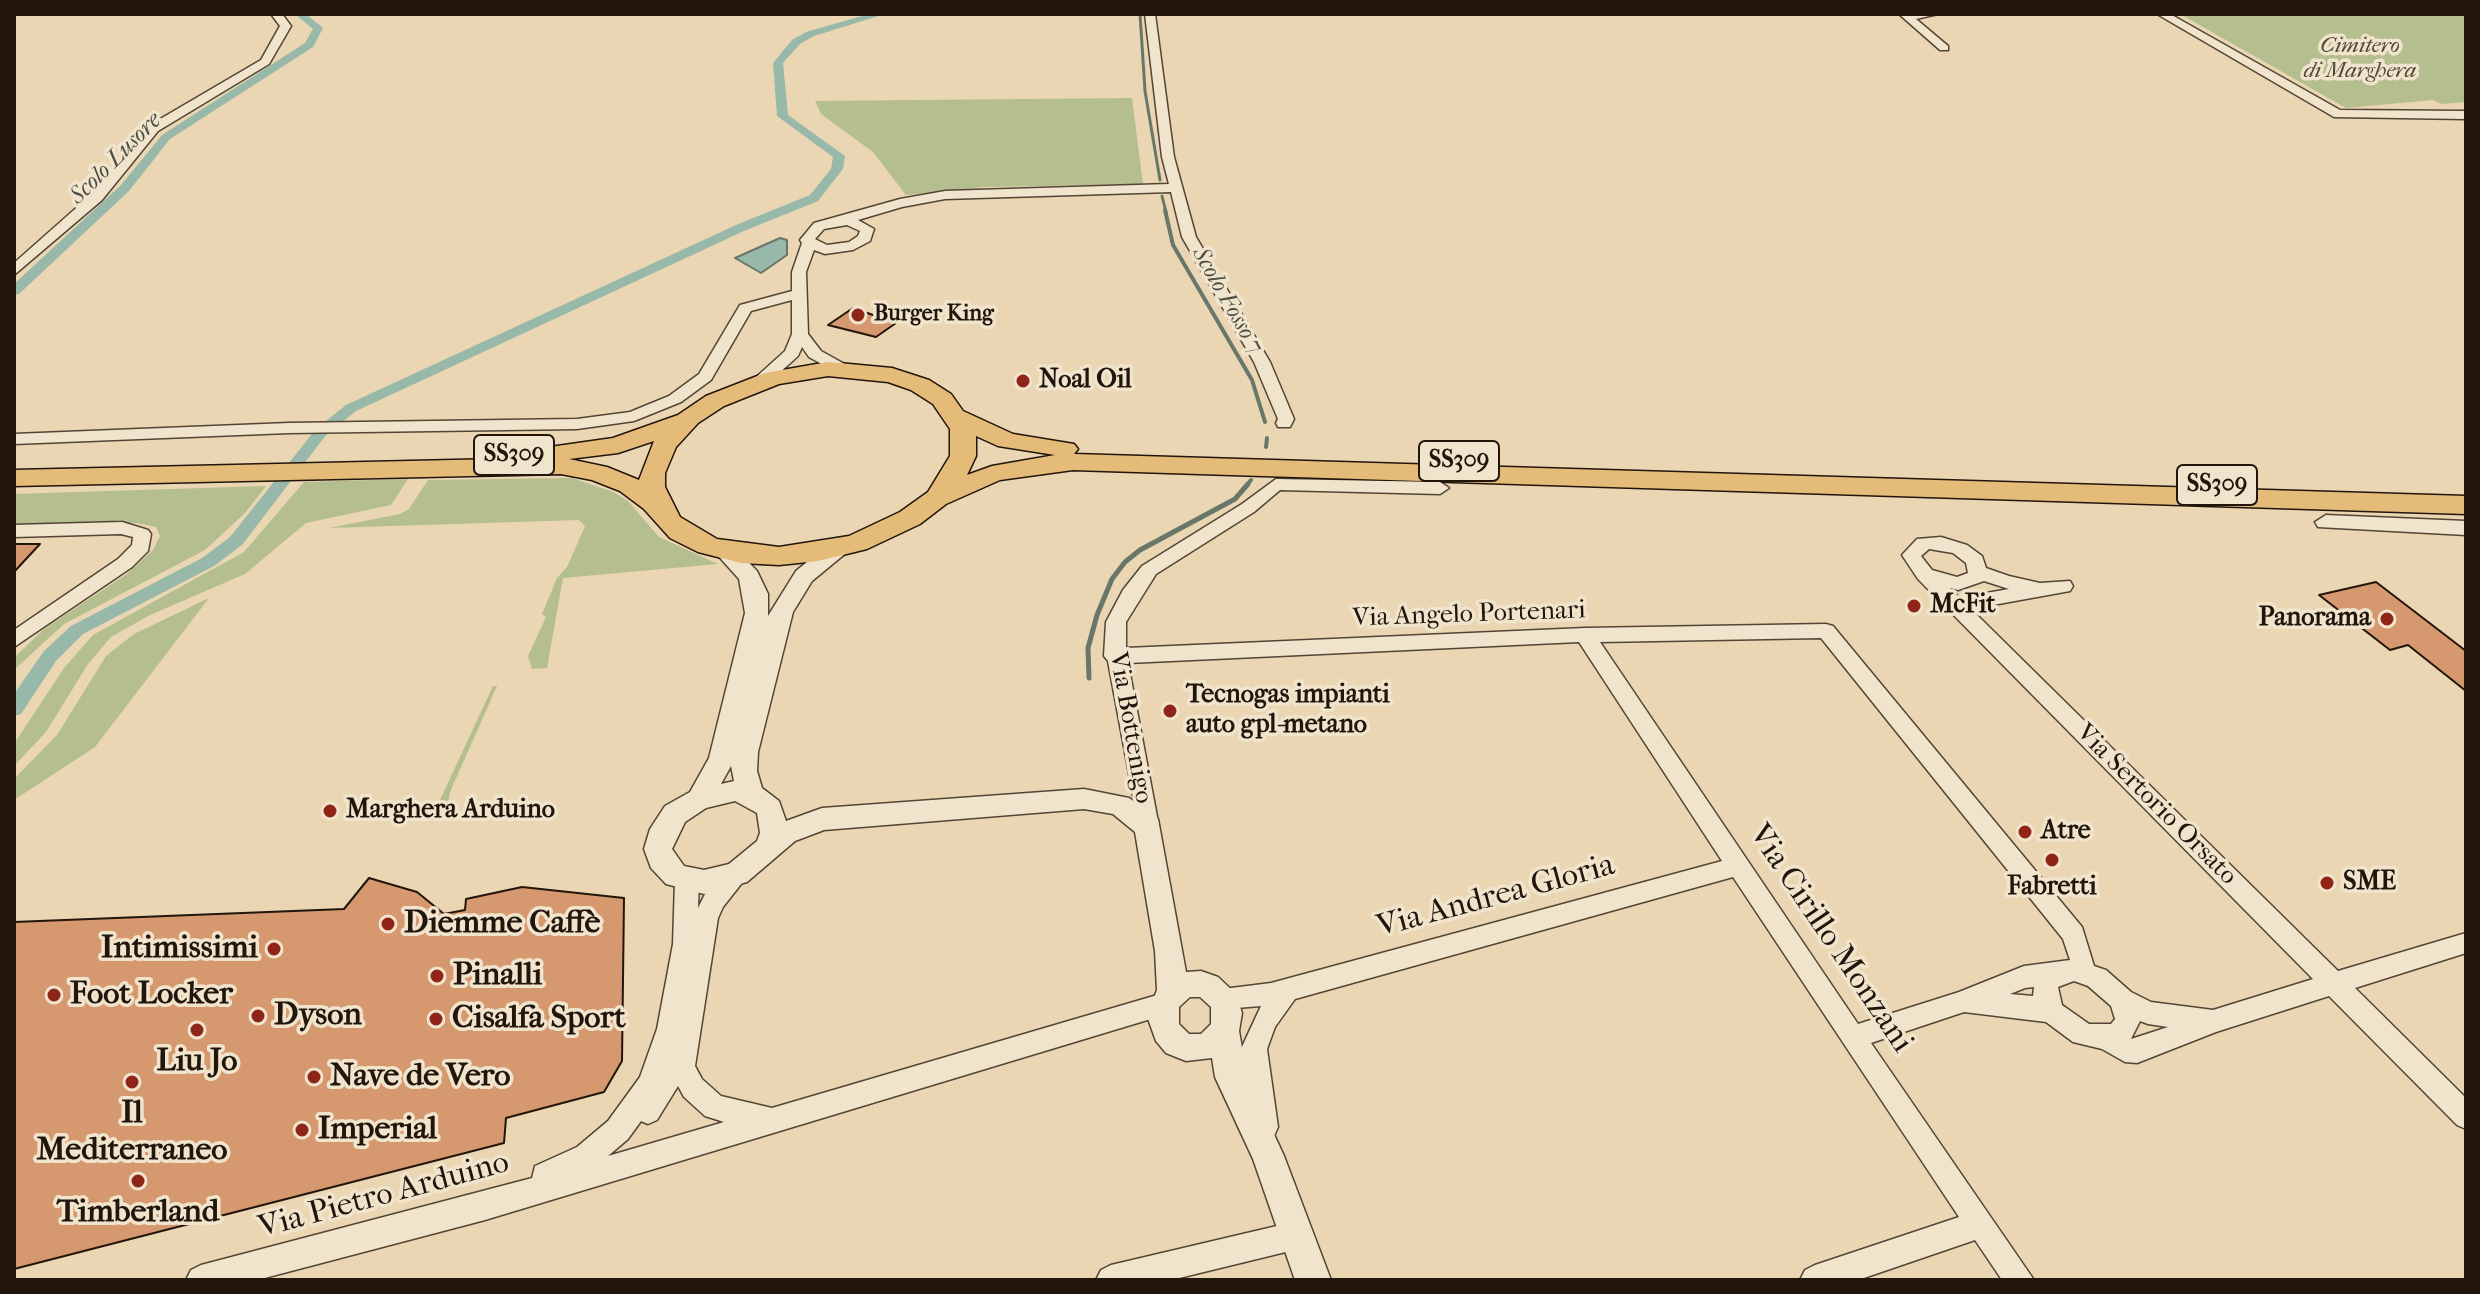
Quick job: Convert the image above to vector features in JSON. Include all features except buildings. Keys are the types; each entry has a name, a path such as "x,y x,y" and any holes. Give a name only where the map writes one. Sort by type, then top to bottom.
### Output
{"main road":[{"name":"SS309","path":"14,478 566,454 618,445 689,418 722,398 760,382 801,372 842,369 876,372 915,382 942,399 957,417 963,429 963,456 949,484 937,498"},
{"name":"SS309","path":"957,417 980,431 1007,441 1057,449 2466,493"},
{"name":"SS309","path":"662,514 655,501 652,473 664,444 689,418"},
{"name":"SS309","path":"329,463 561,466 614,478 641,493 693,539 724,550 779,556 838,548 894,527 937,498 972,480 1012,469 1073,462 2466,505"},
{"name":"SS309","path":"14,465 268,465"},
{"path":"2105,495 2286,520 2326,522"}],"street":[{"path":"14,271 97,197 154,128 265,62 286,26 276,14"},
{"path":"1150,14 1158,92 1189,237 1262,362 1285,415 1284,423"},
{"path":"1906,15 1933,14"},
{"path":"2162,14 2338,114 2466,115"},
{"path":"1906,15 1944,48"},
{"path":"760,382 792,353 800,334 798,294 802,262 812,230 885,207 945,195 1177,188"},
{"path":"802,262 860,242 869,221 885,207"},
{"path":"840,221 857,222 867,229"},
{"path":"809,243 830,250"},
{"path":"14,439 294,428 577,424 634,416 675,399 705,377 745,308 798,294"},
{"path":"800,334 815,354 842,369"},
{"name":"Via Bottenigo","path":"1167,1010 1170,951 1114,656 1116,622 1130,595 1149,570 1248,508 1276,484 1440,488"},
{"path":"2326,522 2466,528"},
{"path":"14,531 122,528 142,534 141,547 125,563 14,640"},
{"path":"1973,579 1966,603 1973,618 1988,599 2059,587 2022,586 1973,579 1947,583 1925,575 1911,555 1918,546 1932,542 1951,545 1969,554 1973,579"},
{"path":"751,794 744,771 745,752 781,611 804,576 838,548"},
{"path":"699,799 722,759 757,613 749,576 724,550"},
{"name":"Via Sertorio Orsato","path":"1925,575 1973,618 2466,1116"},
{"path":"1973,579 1996,594 2011,595"},
{"name":"Via Angelo Portenari","path":"1114,656 1585,635 1826,631 2073,934 2082,960 2082,972"},
{"name":"Via Cirillo Monzani","path":"1585,635 1852,1037 2019,1280"},
{"path":"768,847 774,820 770,808 751,794 726,792 699,799 675,814 666,825 658,849 667,869 687,881 704,882 737,874 785,833 822,819 1034,801 1107,801 1120,805 1148,827"},
{"name":"Via Andrea Gloria","path":"1220,1008 1739,866"},
{"name":"Via Pietro Arduino","path":"584,1176 646,1114 670,1081 683,1054 706,918 713,901 737,874"},
{"path":"485,1206 518,1185 557,1172 587,1156 618,1130 640,1103 660,1062 670,1029 685,944 687,881"},
{"path":"2107,1038 2125,1050 2137,1051 2213,1021 2466,943"},
{"name":"Via Bottenigo","path":"1170,951 1188,976 1220,1008"},
{"path":"1852,1037 1962,1002 2024,977 2082,972 2105,983 2122,1000 2148,1013 2213,1021"},
{"path":"2053,1013 2045,993 2046,983 2054,974"},
{"path":"1181,989 1220,1008 1207,1045 1178,1044 1167,1010 1181,989"},
{"path":"1268,1156 1256,1087 1254,1049 1279,992"},
{"path":"1962,1002 2032,1007 2053,1013 2082,1034 2107,1038 2119,1035 2126,1026 2127,1014 2122,1000"},
{"path":"1220,1008 1231,1077 1268,1156 1313,1280"},
{"name":"Via Pietro Arduino","path":"201,1280 485,1206 1109,1019 1147,1025 1167,1010"},
{"path":"1196,1047 1231,1077"},
{"name":"Via Pietro Arduino","path":"683,1054 686,1078 714,1107 736,1115 773,1119"},
{"path":"1815,1280 1980,1224"},
{"path":"1111,1280 1298,1235"}],"green space":[{"name":"Cimitero di Marghera","path":"2180,14 2466,14 2466,102 2441,104 2433,100 2346,108"},
{"path":"1132,98 1143,184 985,187 906,195 873,152 821,114 815,101"},
{"path":"572,478 613,492 628,501 659,537 718,564 563,578 547,668 532,669 528,656 546,617 542,614 557,578 567,567 585,526 579,520 329,528 400,514 409,509 428,480"},
{"path":"408,479 391,505 306,523 245,574 150,615 111,637 88,664 46,732 14,766 14,744 64,668 93,635 244,552 304,482"},
{"path":"266,486 245,513 205,550 64,624 14,670 14,658 44,629 127,574 153,550 160,536 156,527 137,523 14,526 14,494"},
{"path":"209,598 95,747 14,800 14,779 57,735 106,656 134,634"},
{"path":"493,686 497,686 450,792 448,803 453,814 433,815"}],"shaded area":[{"path":"780,238 787,240 787,255 761,273 735,258"}],"waterway":[{"name":"Scolo Lusore","path":"14,291 125,188 166,137 309,45 318,28 300,14"},
{"path":"14,709 50,656 77,630 208,562 236,541 321,432 351,408 740,228 814,198 837,169 839,156 783,116 778,63 796,42 810,34 880,14"},
{"name":"Scolo Fosso 7","path":"1140,14 1145,91 1160,180"},
{"name":"Scolo Fosso 7","path":"1162,196 1166,212"},
{"name":"Scolo Fosso 7","path":"1165,210 1173,245 1252,380 1265,422"},
{"name":"Scolo Fosso 7","path":"1266,447 1267,438"},
{"name":"Scolo Fosso 7","path":"1246,486 1251,480"},
{"name":"Scolo Fosso 7","path":"1089,678 1088,648 1097,615 1112,579 1125,562 1140,550 1235,499 1248,484"}],"place":[{"name":"Burger King","path":"858,315"},
{"name":"Noal Oil","path":"1023,381"},
{"name":"McFit","path":"1914,606"},
{"name":"Panorama","path":"2387,619"},
{"name":"Tecnogas impianti auto gpl-metano","path":"1170,711"},
{"name":"Marghera Arduino","path":"330,811"},
{"name":"Atre","path":"2025,832"},
{"name":"Fabretti","path":"2052,860"},
{"name":"SME","path":"2327,883"},
{"name":"Diemme Caffè","path":"388,924"},
{"name":"Intimissimi","path":"274,949"},
{"name":"Pinalli","path":"437,976"},
{"name":"Foot Locker","path":"54,995"},
{"name":"Dyson","path":"258,1016"},
{"name":"Cisalfa Sport","path":"436,1019"},
{"name":"Liu Jo","path":"197,1030"},
{"name":"Nave de Vero","path":"314,1077"},
{"name":"Il Mediterraneo","path":"132,1082"},
{"name":"Imperial","path":"302,1130"},
{"name":"Timberland","path":"138,1181"}]}
